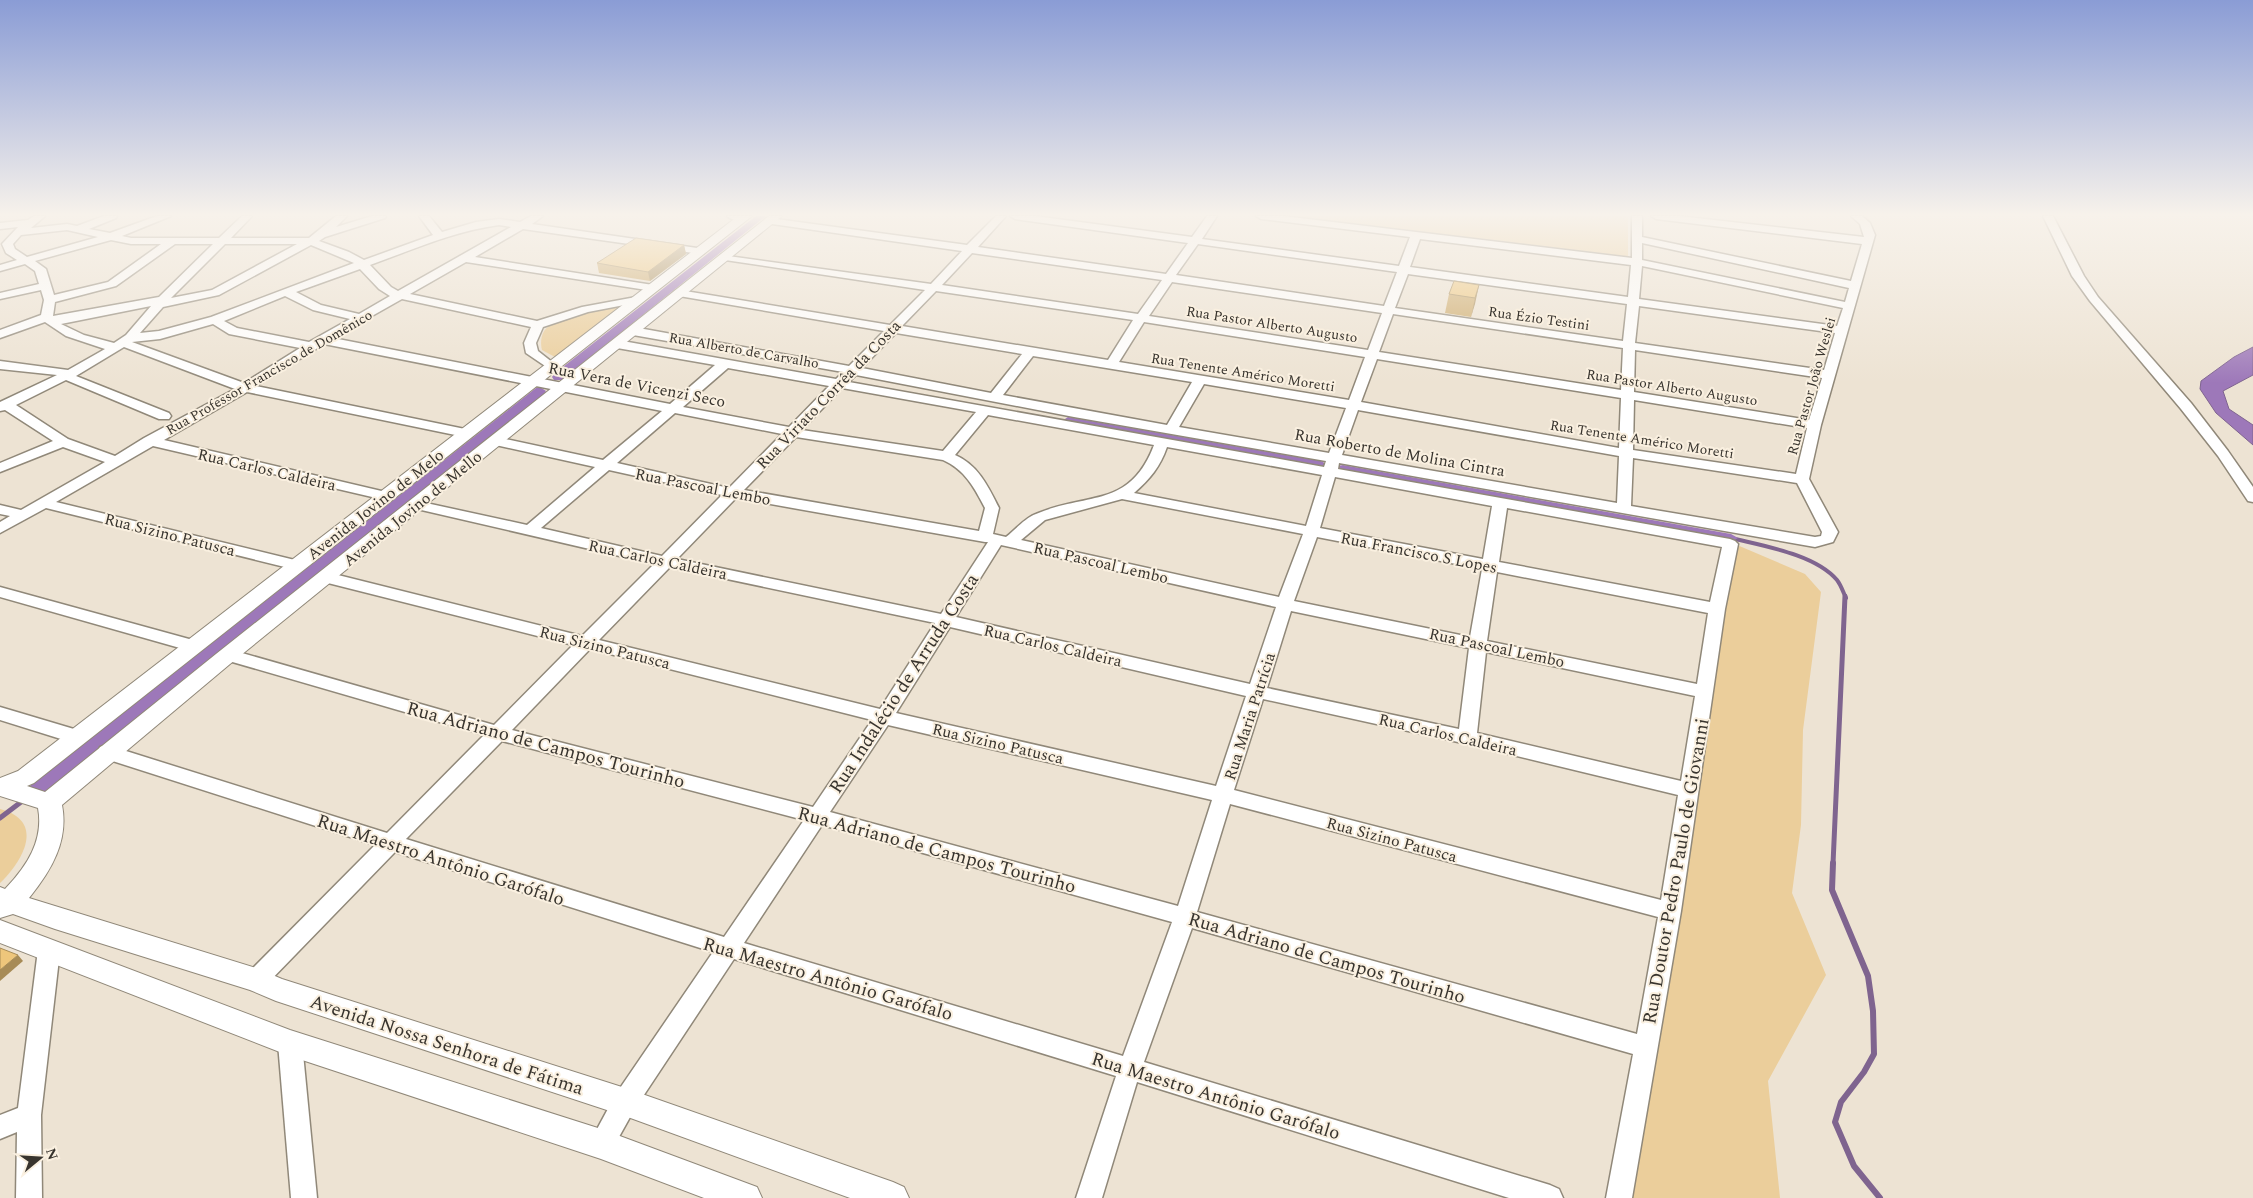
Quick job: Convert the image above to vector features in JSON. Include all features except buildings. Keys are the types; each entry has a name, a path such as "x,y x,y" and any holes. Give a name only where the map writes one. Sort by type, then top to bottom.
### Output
{"main road":[{"name":"Avenida Jovino de Melo","path":"6,789 26,777 673,272"},
{"name":"Avenida Jovino de Mello","path":"44,800 107,752 706,272"},
{"path":"3,903 23,886 37,866 48,844 52,822 44,800 6,789"},
{"name":"Avenida Nossa Senhora de Fátima","path":"3,903 256,980 285,992 625,1102 892,1198"},
{"path":"0,930 290,1043 601,1144 706,1192 746,1198"}],"street":[{"path":"41,272 50,300 49,320"},
{"path":"50,300 112,284 129,272"},
{"path":"3,405 66,376 122,343 191,272"},
{"path":"0,334 49,320 215,293 254,272"},
{"path":"122,343 215,320 341,272"},
{"path":"369,272 384,288 400,296 538,324 579,311 636,300"},
{"name":"Rua Professor Francisco de Domênico","path":"0,528 149,441 245,388 317,343 439,272"},
{"path":"551,272 653,288"},
{"name":"Rua Pastor Alberto Augusto","path":"829,272 1141,318 1814,425"},
{"name":"Rua Viriato Corrêa da Costa","path":"256,980 391,844 664,561 733,493 948,272"},
{"name":"Rua Ézio Testini","path":"1135,272 1829,375"},
{"path":"1111,365 1174,272"},
{"name":"Rua Maria Patrícia","path":"1089,1198 1130,1068 1185,917 1285,604 1312,531 1332,465 1403,272"},
{"path":"1410,272 1841,330"},
{"path":"1624,508 1629,346 1636,272"},
{"path":"1685,272 1849,306"},
{"path":"1791,272 1856,286"},
{"name":"Rua Pastor João Weslei","path":"1801,540 1823,541 1828,539 1830,532 1802,479 1814,425 1860,272"},
{"path":"2076,272 2099,306 2157,370 2224,454 2253,498"},
{"path":"0,296 46,286"},
{"path":"286,292 317,308 361,318"},
{"name":"Rua Tenente Américo Moretti","path":"679,293 1353,405 1625,453 1802,479"},
{"path":"49,320 90,341 122,343 144,349 245,388 465,433"},
{"name":"Rua Vera de Vicenzi Seco","path":"215,320 233,331 317,343 533,380 562,388 791,432 946,456 960,461 970,470 992,508"},
{"path":"538,324 530,343 532,353 552,366"},
{"name":"Rua Alberto de Carvalho","path":"632,331 851,370 994,398"},
{"name":"Rua Alberto de Carvalho","path":"617,344 984,411"},
{"path":"994,398 1030,351"},
{"path":"529,531 726,363"},
{"path":"0,365 63,372 66,376 164,416"},
{"path":"1171,429 1200,380"},
{"name":"Rua Roberto de Molina Cintra","path":"994,398 1171,429 1500,503 1730,544"},
{"path":"3,405 63,442 115,462"},
{"path":"946,456 984,411"},
{"name":"Rua Roberto de Molina Cintra","path":"984,411 1162,442 1624,508 1801,540"},
{"name":"Rua Carlos Caldeira","path":"149,441 385,496"},
{"name":"Rua Pascoal Lembo","path":"496,441 733,493 997,539 1285,604 1705,692"},
{"path":"0,468 63,442"},
{"path":"1122,495 1145,476 1155,461 1162,442"},
{"name":"Rua Indalécio de Arruda Costa","path":"601,1144 625,1102 730,949 816,816 884,717 997,539 1040,517 1122,495"},
{"name":"Rua Francisco S Lopes","path":"1122,495 1717,610"},
{"name":"Rua Sizino Patusca","path":"43,503 297,565"},
{"path":"1466,737 1478,643 1492,566 1500,503"},
{"name":"Rua Carlos Caldeira","path":"417,504 664,561 945,620 1257,692 1466,737 1689,790"},
{"name":"Rua Indalécio de Arruda Costa","path":"992,508 997,539"},
{"path":"0,509 22,515"},
{"name":"Rua Doutor Pedro Paulo de Giovanni","path":"1619,1198 1644,1047 1670,911 1717,610 1730,544"},
{"name":"Rua Sizino Patusca","path":"326,577 884,717 1223,795 1670,911"},
{"path":"0,592 194,646"},
{"name":"Rua Adriano de Campos Tourinho","path":"228,655 498,732 816,816 1185,917 1644,1047"},
{"path":"0,713 77,737"},
{"name":"Rua Maestro Antônio Garófalo","path":"107,752 391,844 730,949 1130,1068 1550,1198"},
{"path":"29,1198 29,1115 49,950"},
{"path":"290,1043 304,1198"},
{"path":"0,1127 29,1115"}],"shaded area":[{"path":"627,303 555,357 542,350 541,340 546,328 557,321 576,314"},
{"path":"2253,347 2253,375 2223,391 2229,409 2253,425 2253,445 2216,413 2200,389 2201,381 2234,357"},
{"path":"1730,542 1805,574 1821,592 1803,730 1801,825 1792,893 1826,975 1768,1081 1780,1198 1619,1198"},
{"path":"0,809 14,815 23,823 26,832 26,842 16,864 0,883"}],"waterway":[{"path":"558,377 691,272"},
{"path":"32,794 540,391"},
{"path":"1068,421 1321,465"},
{"path":"1343,469 1731,538"},
{"path":"1731,538 1788,552 1816,564 1837,580 1846,598"},
{"path":"1833,864 1845,596"},
{"path":"0,818 25,799"},
{"path":"1833,863 1832,890 1868,976 1873,1011 1874,1054 1864,1072 1841,1102 1835,1122 1854,1166 1880,1198"}]}
